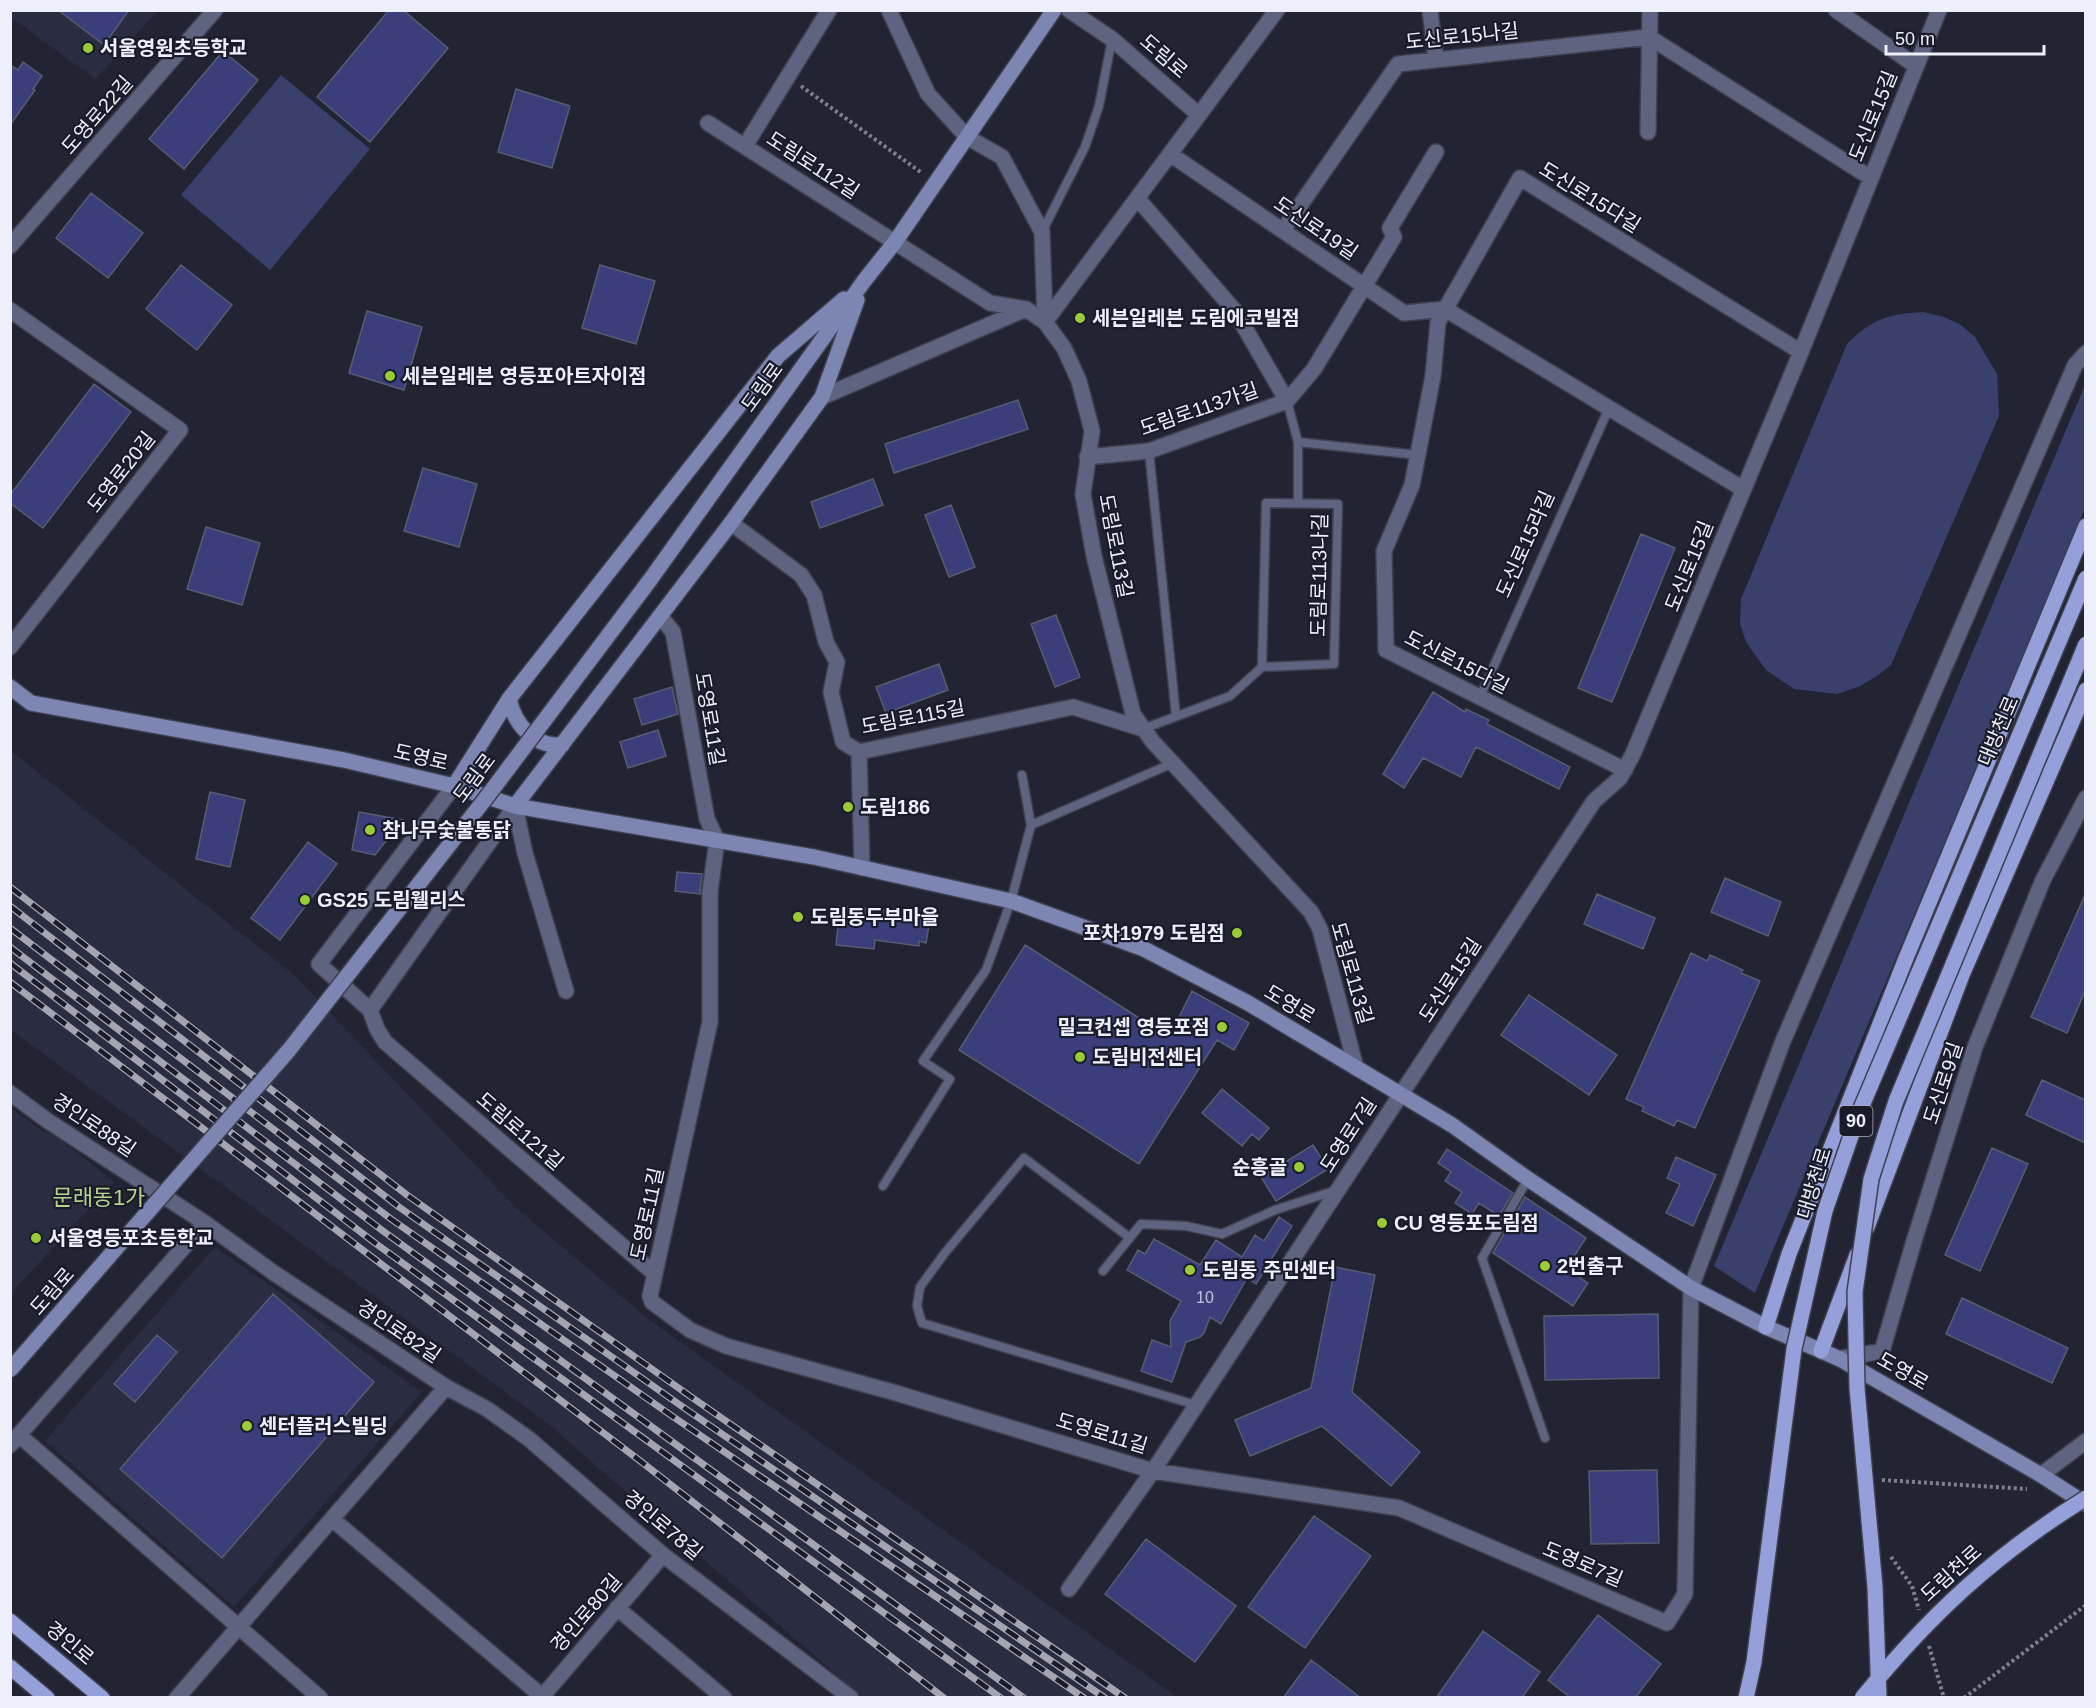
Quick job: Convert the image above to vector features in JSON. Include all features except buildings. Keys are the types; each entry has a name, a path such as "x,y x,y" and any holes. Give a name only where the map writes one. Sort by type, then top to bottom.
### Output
{"main road":[{"name":"도림로","path":"10,1370 289,1050 486,798 650,580 864,281 895,242 1054,10"},
{"path":"515,806 731,523 822,397 864,281"},
{"path":"453,786 509,699 778,356 864,281"},
{"path":"1766,1327 1789,1254 1906,958 2085,526"},
{"name":"대방천로","path":"1746,1698 1756,1651 1794,1349 1825,1211 1859,1113 2085,578"},
{"name":"90","path":"1879,1698 1875,1587 1857,1388 1855,1292 1871,1179 1896,1101 2085,645"},
{"name":"도영로","path":"10,687 31,703 344,760 453,786 515,806 717,840 862,868 1011,901 1144,949 1248,1003 1452,1125 1691,1288 1766,1327 1840,1359 2083,1501"},
{"path":"1821,1351 1962,975 2085,690"},
{"path":"509,699 513,716 537,741 554,746 562,745"},
{"name":"도림천로","path":"1862,1698 1905,1646 1974,1579 2010,1549 2083,1501"},
{"name":"경인로","path":"10,1621 102,1698"},
{"path":"10,1667 47,1698"}],"street":[{"name":"도영로22길","path":"10,246 215,10"},
{"path":"745,147 829,10"},
{"path":"889,10 928,94 967,137 1002,157 1042,232 1045,322"},
{"name":"도림로","path":"1069,10 1113,39 1199,115"},
{"path":"1045,322 1277,10"},
{"path":"1431,10 1436,60"},
{"path":"1647,132 1650,10"},
{"path":"1836,10 1916,66"},
{"name":"도신로15길","path":"1401,1094 1594,801 1620,778 1625,770 1801,352 1939,10"},
{"path":"1650,37 1871,178"},
{"name":"도신로15나길","path":"1282,230 1398,64 1650,37"},
{"name":"도림로112길","path":"708,123 895,242"},
{"name":"도림로113가길","path":"1087,457 1149,451 1287,401 1314,369 1394,237 1390,228 1436,152"},
{"name":"도신로19길","path":"1170,154 1404,314 1445,309"},
{"name":"도신로15다길","path":"1625,770 1386,650 1384,551 1412,485 1433,376 1438,322 1520,178 1801,352"},
{"path":"1137,198 1235,311 1287,401"},
{"name":"도림로113길","path":"895,242 990,303 1026,309 1045,322 1064,348 1079,381 1092,431 1083,494 1094,556 1132,714 1153,742 1311,912 1320,929 1356,1068"},
{"path":"822,397 1026,309"},
{"path":"1445,309 1743,489"},
{"name":"도영로20길","path":"10,310 180,430 10,647"},
{"path":"1691,1288 1783,1041 2075,365 2085,353"},
{"name":"도림로115길","path":"731,523 801,575 814,595 826,642 837,662 831,692 843,742 859,752 1073,707 1143,729"},
{"name":"도영로11길","path":"660,616 673,632 707,819 717,840 710,891 710,1022 650,1296 652,1302 690,1330 726,1347 896,1393 1153,1470"},
{"path":"859,752 862,868"},
{"path":"453,786 319,964 370,1010 515,806"},
{"name":"도신로9길","path":"1840,1359 1882,1351 1975,1047 2043,880 2085,798"},
{"path":"515,806 525,853 566,991"},
{"name":"도림로121길","path":"370,1010 377,1029 386,1042 655,1274"},
{"name":"경인로88길","path":"10,1093 48,1121 155,1190"},
{"name":"도영로7길","path":"1069,1589 1153,1470 1401,1094"},
{"name":"경인로82길","path":"155,1190 274,1273 446,1387 177,1698"},
{"path":"205,1223 15,1440 320,1698"},
{"name":"도영로7길","path":"1153,1470 1400,1508 1667,1623 1685,1594 1691,1288"},
{"name":"경인로78길","path":"446,1387 487,1409 529,1438 663,1555 851,1698"},
{"path":"2042,1475 2085,1441"},
{"path":"332,1519 542,1697"},
{"name":"경인로80길","path":"542,1697 663,1555"},
{"path":"617,1608 724,1698"}],"lane":[{"path":"1042,232 1085,147 1099,106 1113,39"},
{"name":"도림로113가길","path":"1287,401 1298,442 1298,503"},
{"name":"도신로15라길","path":"1480,697 1609,408"},
{"path":"1298,442 1418,455"},
{"path":"1149,451 1176,716"},
{"name":"도림로113나길","path":"1266,503 1338,504 1334,664 1262,667 1266,503"},
{"path":"1143,729 1230,696 1262,667"},
{"path":"1031,825 1173,764"},
{"path":"884,1186 950,1079 923,1061 986,970 1011,901 1031,825 1023,775"},
{"path":"1130,1238 1024,1158 944,1254 920,1287 917,1306 922,1323 1196,1405"},
{"path":"1528,1179 1482,1258 1545,1438"},
{"path":"1103,1271 1141,1224 1186,1226 1222,1234 1275,1210 1337,1190"}],"path":[{"path":"789,76 936,183"},
{"path":"1880,1480 2031,1489"},
{"path":"1884,1547 1912,1586 1922,1619"},
{"path":"1964,1698 2085,1605"},
{"path":"1928,1641 1944,1698"}],"shaded area":[{"name":"서울영원초등학교","path":"11,10 158,11 95,79 11,17"},
{"path":"281,75 370,149 270,270 181,195"},
{"path":"1923,312 1944,317 1961,325 1975,337 1997,374 1999,416 1891,665 1860,686 1837,694 1794,689 1766,670 1746,642 1740,624 1741,599 1847,344 1864,329 1881,319 1900,314"},
{"path":"2085,385 2085,508 1755,1293 1714,1266"},
{"path":"11,751 294,975 516,1208 647,1318 1177,1697 862,1697 546,1422 11,1030"},
{"name":"서울영등포초등학교","path":"10,1107 42,1131 55,1135 114,1182 11,1293"},
{"path":"215,1247 422,1392 234,1607 45,1441"}],"railway":[{"path":"10,887 407,1195 687,1394 1125,1698"},
{"path":"10,906 399,1207 680,1405 1105,1698"},
{"path":"10,928 391,1219 672,1416 1084,1698"},
{"path":"10,947 383,1231 1024,1698"},
{"path":"10,963 375,1243 1001,1698"},
{"path":"10,982 639,1460 944,1698"}],"place":[{"name":"서울영원초등학교","path":"88,48"},
{"name":"세븐일레븐 도림에코빌점","path":"1080,318"},
{"name":"세븐일레븐 영등포아트자이점","path":"390,376"},
{"name":"도림186","path":"848,807"},
{"name":"참나무숯불통닭","path":"370,830"},
{"name":"GS25 도림웰리스","path":"305,900"},
{"name":"도림동두부마을","path":"798,917"},
{"name":"포차1979 도림점","path":"1237,933"},
{"name":"밀크컨셉 영등포점","path":"1222,1027"},
{"name":"도림비전센터","path":"1080,1057"},
{"name":"순흥골","path":"1299,1167"},
{"name":"CU 영등포도림점","path":"1382,1223"},
{"name":"서울영등포초등학교","path":"36,1238"},
{"name":"2번출구","path":"1545,1266"},
{"name":"도림동 주민센터","path":"1190,1270"},
{"name":"센터플러스빌딩","path":"247,1426"}],"district":[{"name":"문래동1가","path":"99,1197"}]}
